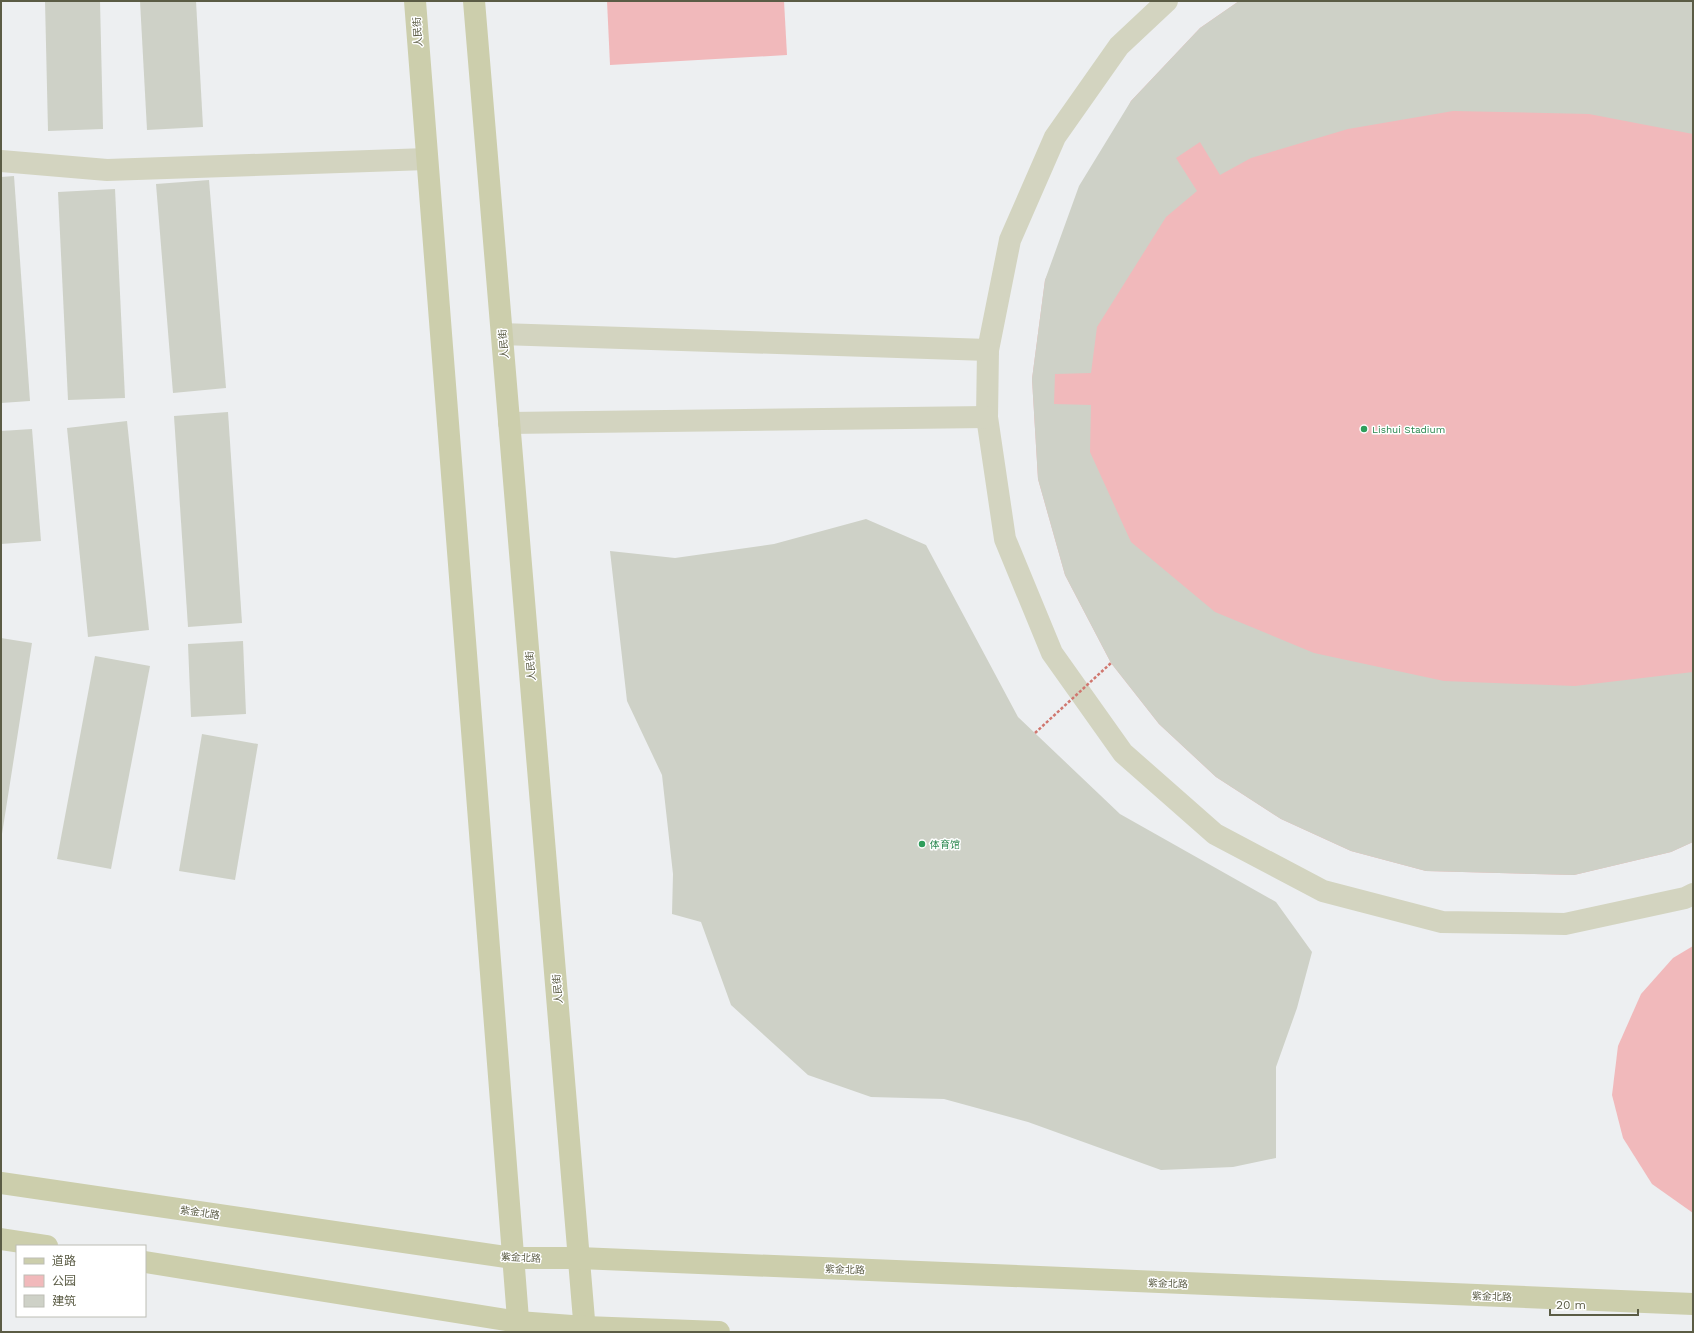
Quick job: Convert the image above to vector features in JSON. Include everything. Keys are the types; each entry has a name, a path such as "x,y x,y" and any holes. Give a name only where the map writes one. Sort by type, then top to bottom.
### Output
{"main road":[{"name":"人民街","path":"415,1 519,1327"},
{"name":"人民街","path":"474,1 585,1330"},
{"name":"紫金北路","path":"1,1183 513,1258 579,1258 1693,1304"},
{"path":"1,1238 41,1245"},
{"path":"146,1262 519,1327 585,1330 719,1332"}],"street":[{"path":"1167,1 1119,46 1054,137 1010,240 988,350 986,417 1005,539 1052,653 1123,753 1215,834 1323,891 1442,922 1565,924 1684,898 1693,894"},
{"path":"1,162 108,170 427,159"},
{"path":"502,334 988,350"},
{"path":"509,423 986,417"}],"path":[{"path":"1034,733 1111,664"}],"green space":[{"path":"607,1 784,1 787,55 610,65"},
{"name":"Lishui Stadium","path":"1239,1 1693,1 1693,842 1671,852 1574,875 1426,871 1351,851 1281,819 1216,777 1159,724 1111,663 1065,575 1038,479 1032,379 1045,280 1131,101 1200,28"},
{"path":"1693,946 1693,1213 1652,1184 1623,1138 1612,1095 1618,1046 1641,994 1673,958"}],"building":[{"path":"45,1 100,1 103,129 48,131"},
{"path":"140,1 196,1 203,127 147,130"},
{"path":"1239,1 1693,1 1693,134 1589,114 1453,111 1348,129 1251,158 1220,175 1200,142 1176,158 1197,191 1166,217 1097,327 1091,373 1055,374 1054,404 1091,405 1090,452 1131,542 1215,612 1314,653 1444,681 1575,686 1693,672 1693,842 1671,852 1574,875 1426,871 1351,851 1281,819 1216,777 1159,724 1111,663 1065,575 1038,479 1032,379 1045,280 1079,186 1131,101 1200,28"},
{"path":"14,176 30,401 1,403 1,177"},
{"path":"209,180 226,388 173,393 156,184"},
{"path":"115,189 125,398 68,400 58,192"},
{"path":"228,412 242,623 188,627 174,416"},
{"path":"127,421 149,630 88,637 67,428"},
{"path":"32,429 41,541 1,544 1,431"},
{"name":"体育馆","path":"866,519 926,545 1018,717 1120,814 1276,902 1312,952 1297,1008 1276,1067 1276,1158 1233,1167 1161,1170 1028,1122 944,1099 871,1097 808,1075 731,1005 701,922 672,914 673,874 662,775 627,701 610,551 675,558 774,544"},
{"path":"1,638 32,643 2,834 1,834"},
{"path":"243,641 246,714 191,717 188,644"},
{"path":"95,656 150,666 111,869 57,859"},
{"path":"202,734 258,744 235,880 179,871"}],"place":[{"name":"Lishui Stadium","path":"1364,429"},
{"name":"体育馆","path":"922,844"}]}
